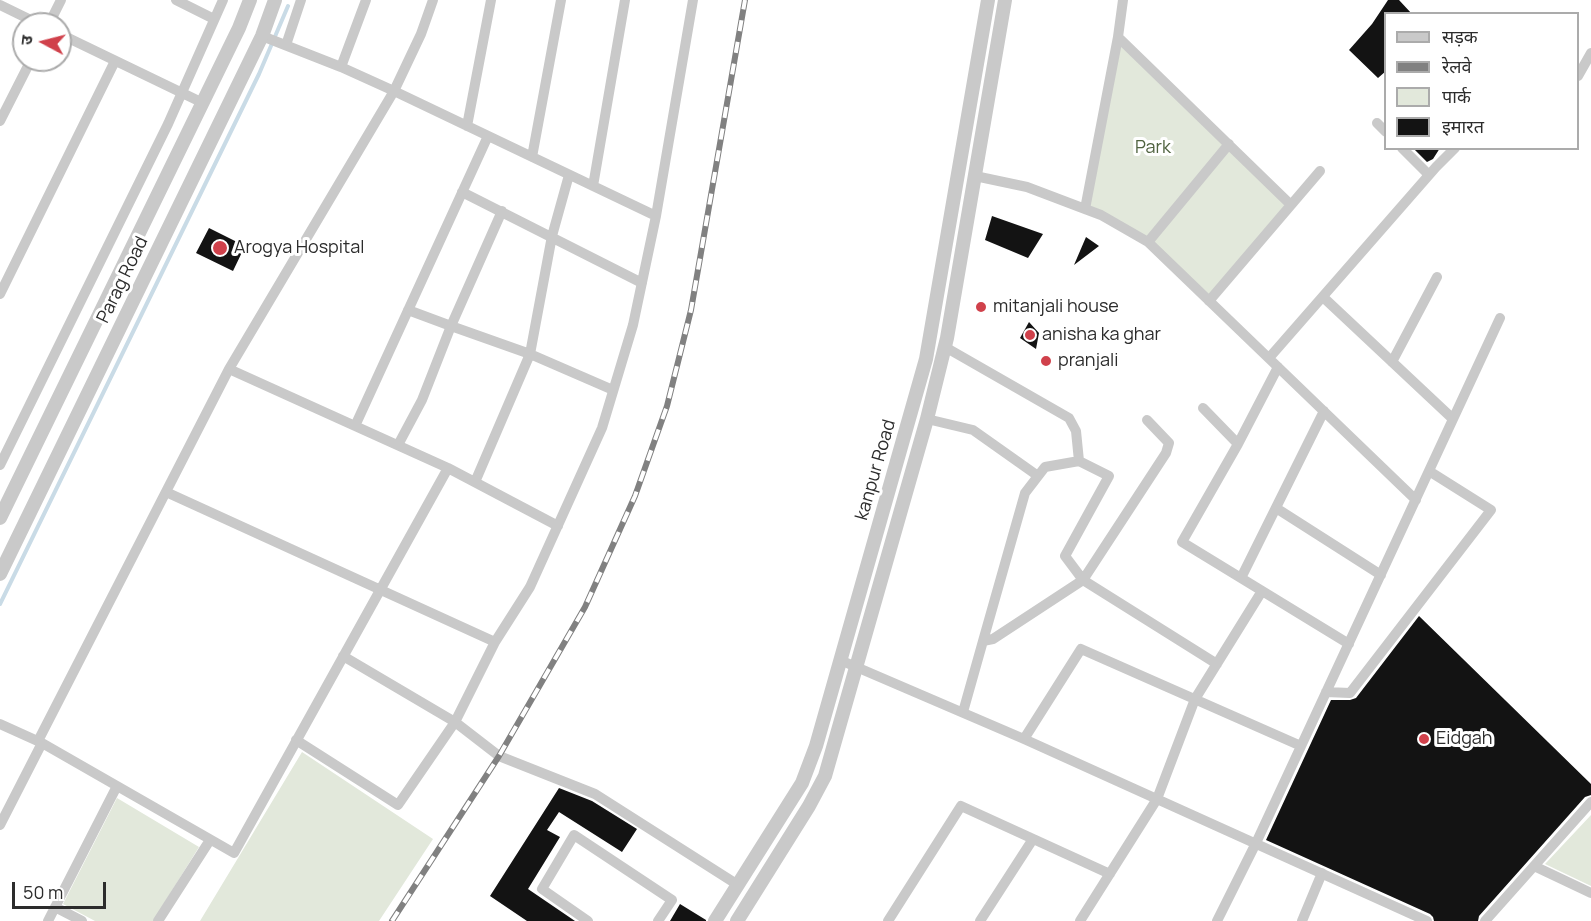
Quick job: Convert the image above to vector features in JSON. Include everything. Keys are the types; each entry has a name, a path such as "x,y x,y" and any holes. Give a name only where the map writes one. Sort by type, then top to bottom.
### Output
{"street":[{"path":"176,0 214,19"},
{"path":"0,465 168,124 223,0"},
{"name":"Parag Road","path":"0,518 203,103 250,0"},
{"name":"Parag Road","path":"0,574 262,36 275,0"},
{"path":"341,67 366,0"},
{"path":"0,825 230,369 394,92 422,34 433,0"},
{"path":"467,126 491,0"},
{"path":"532,157 561,0"},
{"path":"593,186 625,0"},
{"path":"296,740 398,805 455,722 495,642 530,587 602,428 633,324 656,216 693,0"},
{"name":"kanpur Road","path":"715,921 802,783 816,746 926,359 988,0"},
{"path":"737,921 809,806 825,776 927,419 945,347 1005,0"},
{"path":"286,45 299,1"},
{"path":"1085,209 1124,2"},
{"path":"0,5 14,12"},
{"path":"262,36 341,67 656,216"},
{"path":"1118,37 1291,205"},
{"path":"72,40 203,103"},
{"path":"1579,74 1591,53"},
{"path":"0,294 115,61"},
{"path":"0,122 25,72"},
{"path":"1377,123 1384,130"},
{"path":"355,426 488,136"},
{"path":"1148,242 1229,144"},
{"path":"1404,150 1429,175"},
{"path":"1269,358 1453,150"},
{"path":"961,159 976,169 1101,215 1148,242 1416,500"},
{"path":"1209,301 1320,171"},
{"path":"475,482 530,354 552,237 569,175"},
{"path":"462,192 642,283"},
{"path":"398,445 422,400 451,326 502,211"},
{"path":"947,235 964,239"},
{"path":"1392,362 1437,277"},
{"path":"1323,297 1453,419"},
{"path":"408,310 530,354 613,390"},
{"path":"1217,921 1256,843 1500,318"},
{"path":"945,347 1069,418 1076,431 1079,461"},
{"path":"1278,367 1238,444 1182,542 1349,644"},
{"path":"230,369 448,468 558,526"},
{"path":"1203,408 1238,444"},
{"path":"1241,578 1324,411"},
{"path":"927,419 973,430 1038,476"},
{"path":"983,641 993,639 1083,580 1166,453 1169,443 1147,420"},
{"path":"963,712 1025,493 1045,467 1079,461 1109,476 1065,556 1083,580 1216,663"},
{"path":"0,724 40,742 234,854 448,468"},
{"path":"1326,692 1350,693 1491,510 1429,471"},
{"path":"166,492 495,642"},
{"path":"1276,508 1381,575"},
{"path":"1081,921 1157,799 1195,699 1262,591"},
{"path":"1024,739 1082,649 1301,746"},
{"path":"343,656 455,722 499,756 595,795 738,885"},
{"path":"840,660 1024,739 1427,921"},
{"path":"48,921 117,786"},
{"path":"1485,921 1591,802"},
{"path":"888,921 961,806 1110,874"},
{"path":"588,921 542,889 574,835 672,900 658,921"},
{"path":"980,921 1033,839"},
{"path":"158,921 210,840"},
{"path":"1534,866 1591,893"},
{"path":"1302,921 1322,873"},
{"path":"55,907 82,921"}],"green space":[{"name":"Park","path":"1118,37 1291,205 1209,301 1148,242 1085,209"},
{"path":"302,752 433,839 379,921 200,921"},
{"path":"117,798 199,847 153,921 95,921 63,904"},
{"path":"1591,815 1591,886 1545,864"}],"building":[{"path":"1388,0 1399,0 1410,12 1384,12 1384,73 1378,78 1349,50 1372,24"},
{"path":"1415,150 1439,150 1433,159 1427,162"},
{"path":"992,216 1043,234 1028,258 985,240"},
{"path":"209,228 245,246 233,271 196,253"},
{"path":"1086,237 1099,246 1074,265"},
{"name":"anisha ka ghar","path":"1029,322 1039,333 1036,349 1020,338"},
{"name":"Eidgah","path":"1419,616 1591,784 1591,795 1585,797 1479,916 1478,921 1434,921 1430,914 1266,840 1331,700 1356,698"},
{"path":"559,788 592,801 637,829 622,852 559,812 547,830 560,837 528,889 575,921 527,921 490,896"},
{"path":"680,904 706,920 706,921 670,921"}],"waterway":[{"path":"0,604 259,74 288,6"}],"railway":[{"path":"392,921 499,756 585,607 635,496 667,406 691,310 745,0"}],"place":[{"name":"Arogya Hospital","path":"220,248"},
{"name":"mitanjali house","path":"981,307"},
{"name":"anisha ka ghar","path":"1030,335"},
{"name":"pranjali","path":"1046,361"},
{"name":"Eidgah","path":"1424,739"}]}
